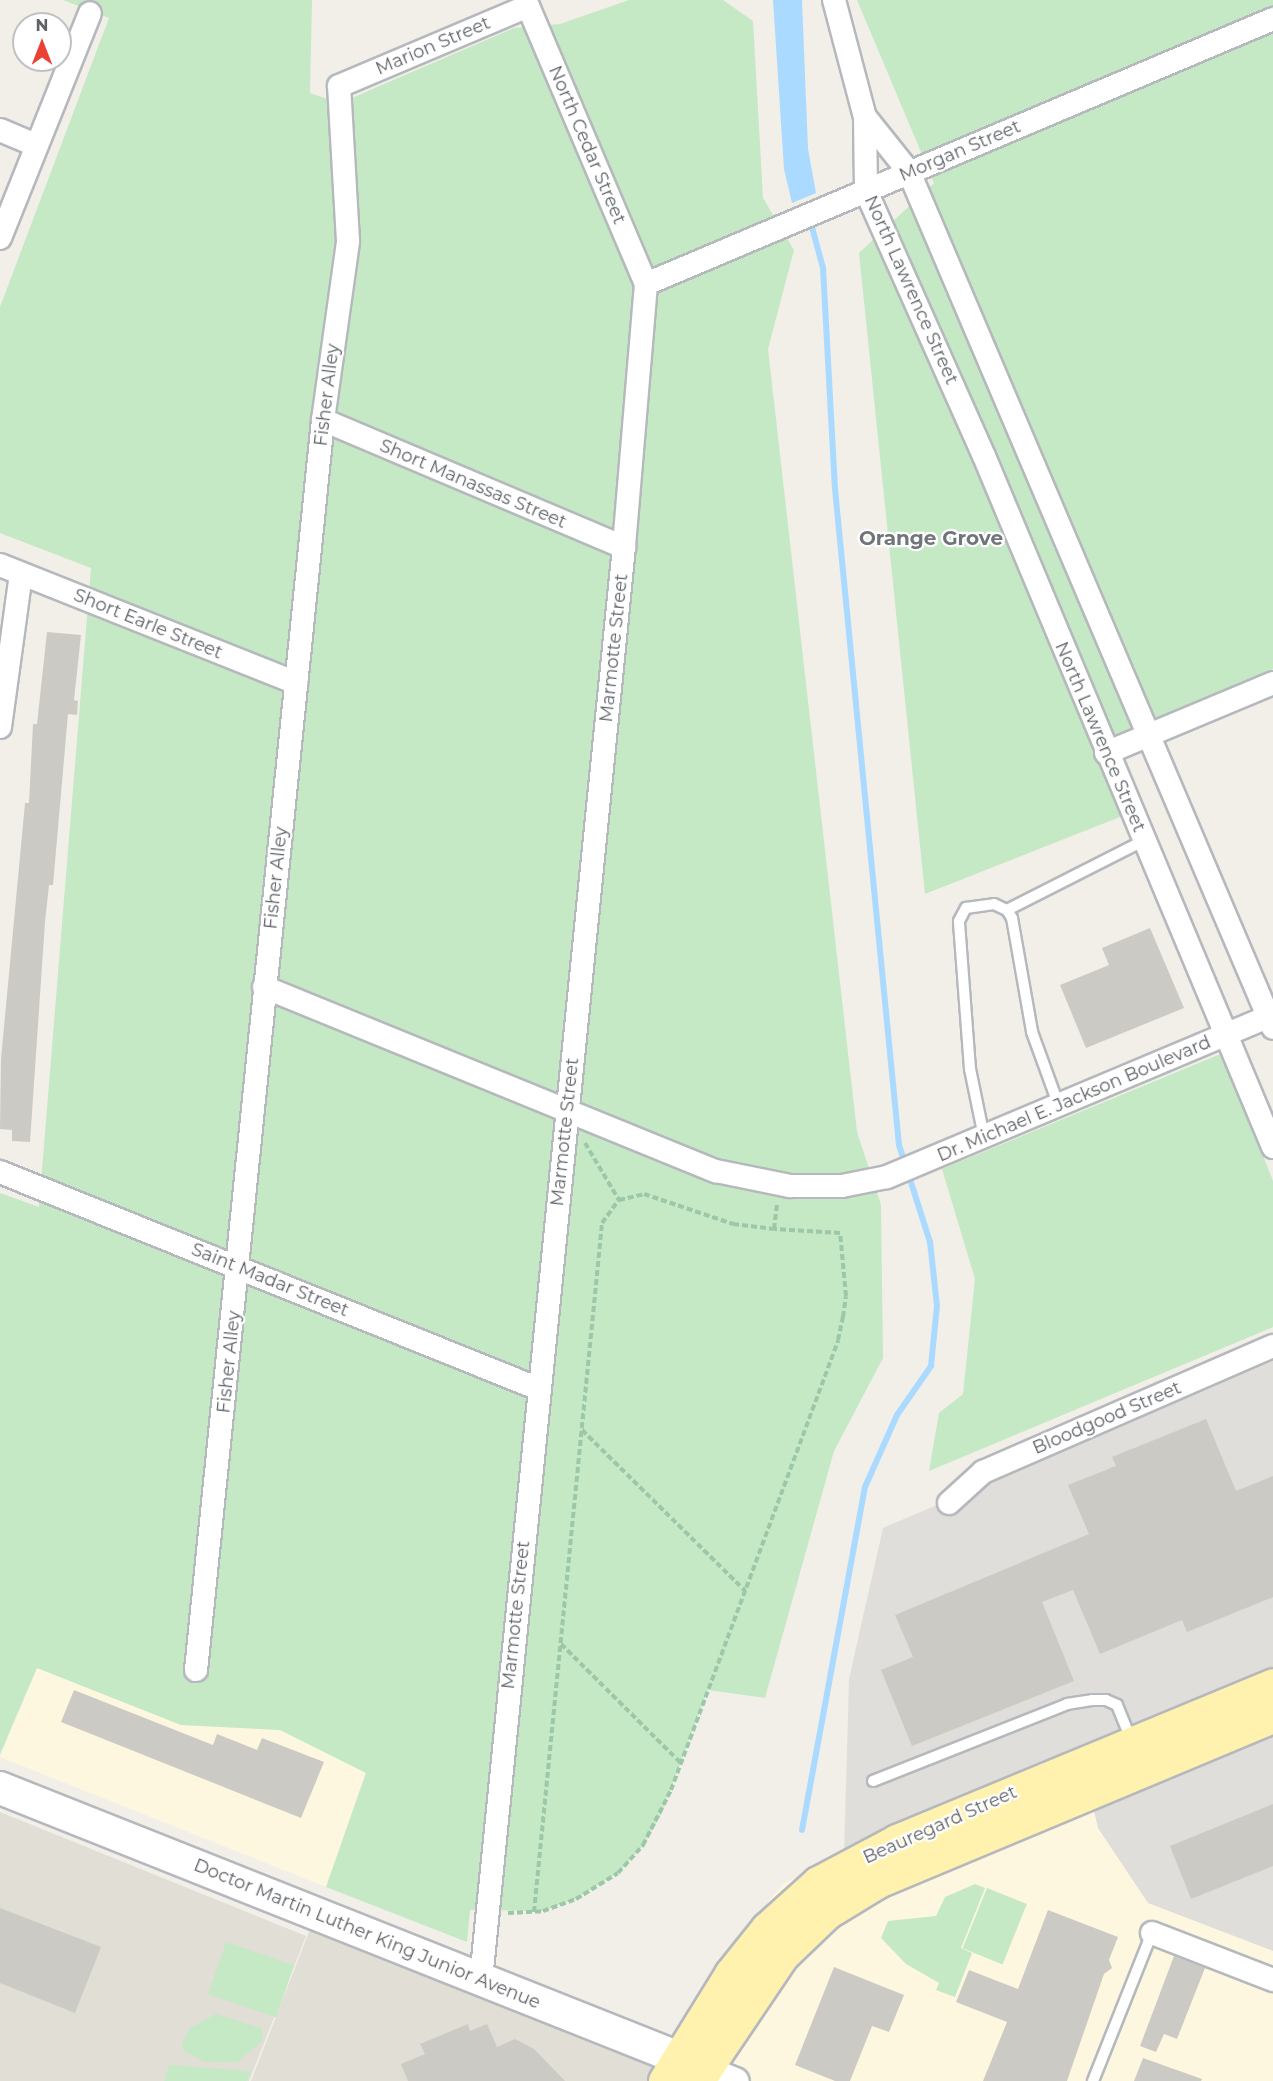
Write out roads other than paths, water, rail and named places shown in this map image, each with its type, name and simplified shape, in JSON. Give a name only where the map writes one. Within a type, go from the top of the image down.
[{"type":"main road","name":"Beauregard Street","points":[[686,2072],[731,1974],[759,1938],[818,1883],[897,1841],[1273,1685]]},
{"type":"main road","name":"Beauregard Street","points":[[686,2072],[782,1955],[827,1912],[878,1881],[1273,1716]]},
{"type":"main road","name":"Doctor Martin Luther King Junior Avenue","points":[[0,1788],[481,1979],[686,2072]]},
{"type":"street","points":[[834,0],[865,117],[909,172],[1147,736],[1271,1020]]},
{"type":"street","name":"Marion Street","points":[[339,86],[528,6]]},
{"type":"street","name":"North Cedar Street","points":[[528,6],[646,284]]},
{"type":"street","points":[[0,238],[90,13]]},
{"type":"street","name":"Morgan Street","points":[[646,284],[1273,19]]},
{"type":"street","name":"Fisher Alley","points":[[196,1670],[239,1268],[264,987],[323,420],[348,241],[339,86]]},
{"type":"street","name":"North Lawrence Street","points":[[865,117],[866,190],[984,456],[1106,753],[1273,1147]]},
{"type":"street","points":[[0,130],[36,145]]},
{"type":"street","name":"Marmotte Street","points":[[481,1979],[624,547],[646,284]]},
{"type":"street","name":"Short Manassas Street","points":[[323,420],[624,547]]},
{"type":"street","name":"Short Earle Street","points":[[0,565],[296,683]]},
{"type":"street","points":[[0,727],[21,574]]},
{"type":"street","points":[[1106,753],[1273,682]]},
{"type":"street","points":[[264,987],[567,1111]]},
{"type":"street","name":"Dr. Michael E. Jackson Boulevard","points":[[567,1111],[716,1171],[754,1181],[842,1186],[887,1177],[922,1164],[1227,1035],[1271,1020]]},
{"type":"street","name":"Saint Madar Street","points":[[0,1172],[539,1389]]},
{"type":"street","name":"Bloodgood Street","points":[[949,1503],[982,1472],[1273,1347]]},
{"type":"street","points":[[1152,1933],[1273,1980]]},
{"type":"street","name":"Doctor Martin Luther King Junior Avenue","points":[[686,2072],[735,2081]]},
{"type":"lane","points":[[1007,910],[1143,841]]},
{"type":"lane","points":[[984,1138],[970,1069],[959,921],[966,908],[976,904],[994,904],[1007,910]]},
{"type":"lane","points":[[1007,910],[1032,1032],[1059,1106]]},
{"type":"lane","points":[[873,1781],[1067,1704],[1092,1700],[1106,1700],[1117,1705],[1133,1743]]},
{"type":"lane","points":[[1093,2081],[1152,1933]]},
{"type":"water","points":[[773,0],[802,0],[808,149],[816,193],[792,203],[784,169]]},
{"type":"waterway","points":[[810,220],[823,268],[835,489],[899,1145],[905,1164]]},
{"type":"waterway","points":[[802,1830],[865,1487],[897,1415],[931,1366],[937,1306],[930,1242],[908,1173]]},
{"type":"district","name":"Orange Grove","points":[[931,538]]}]
